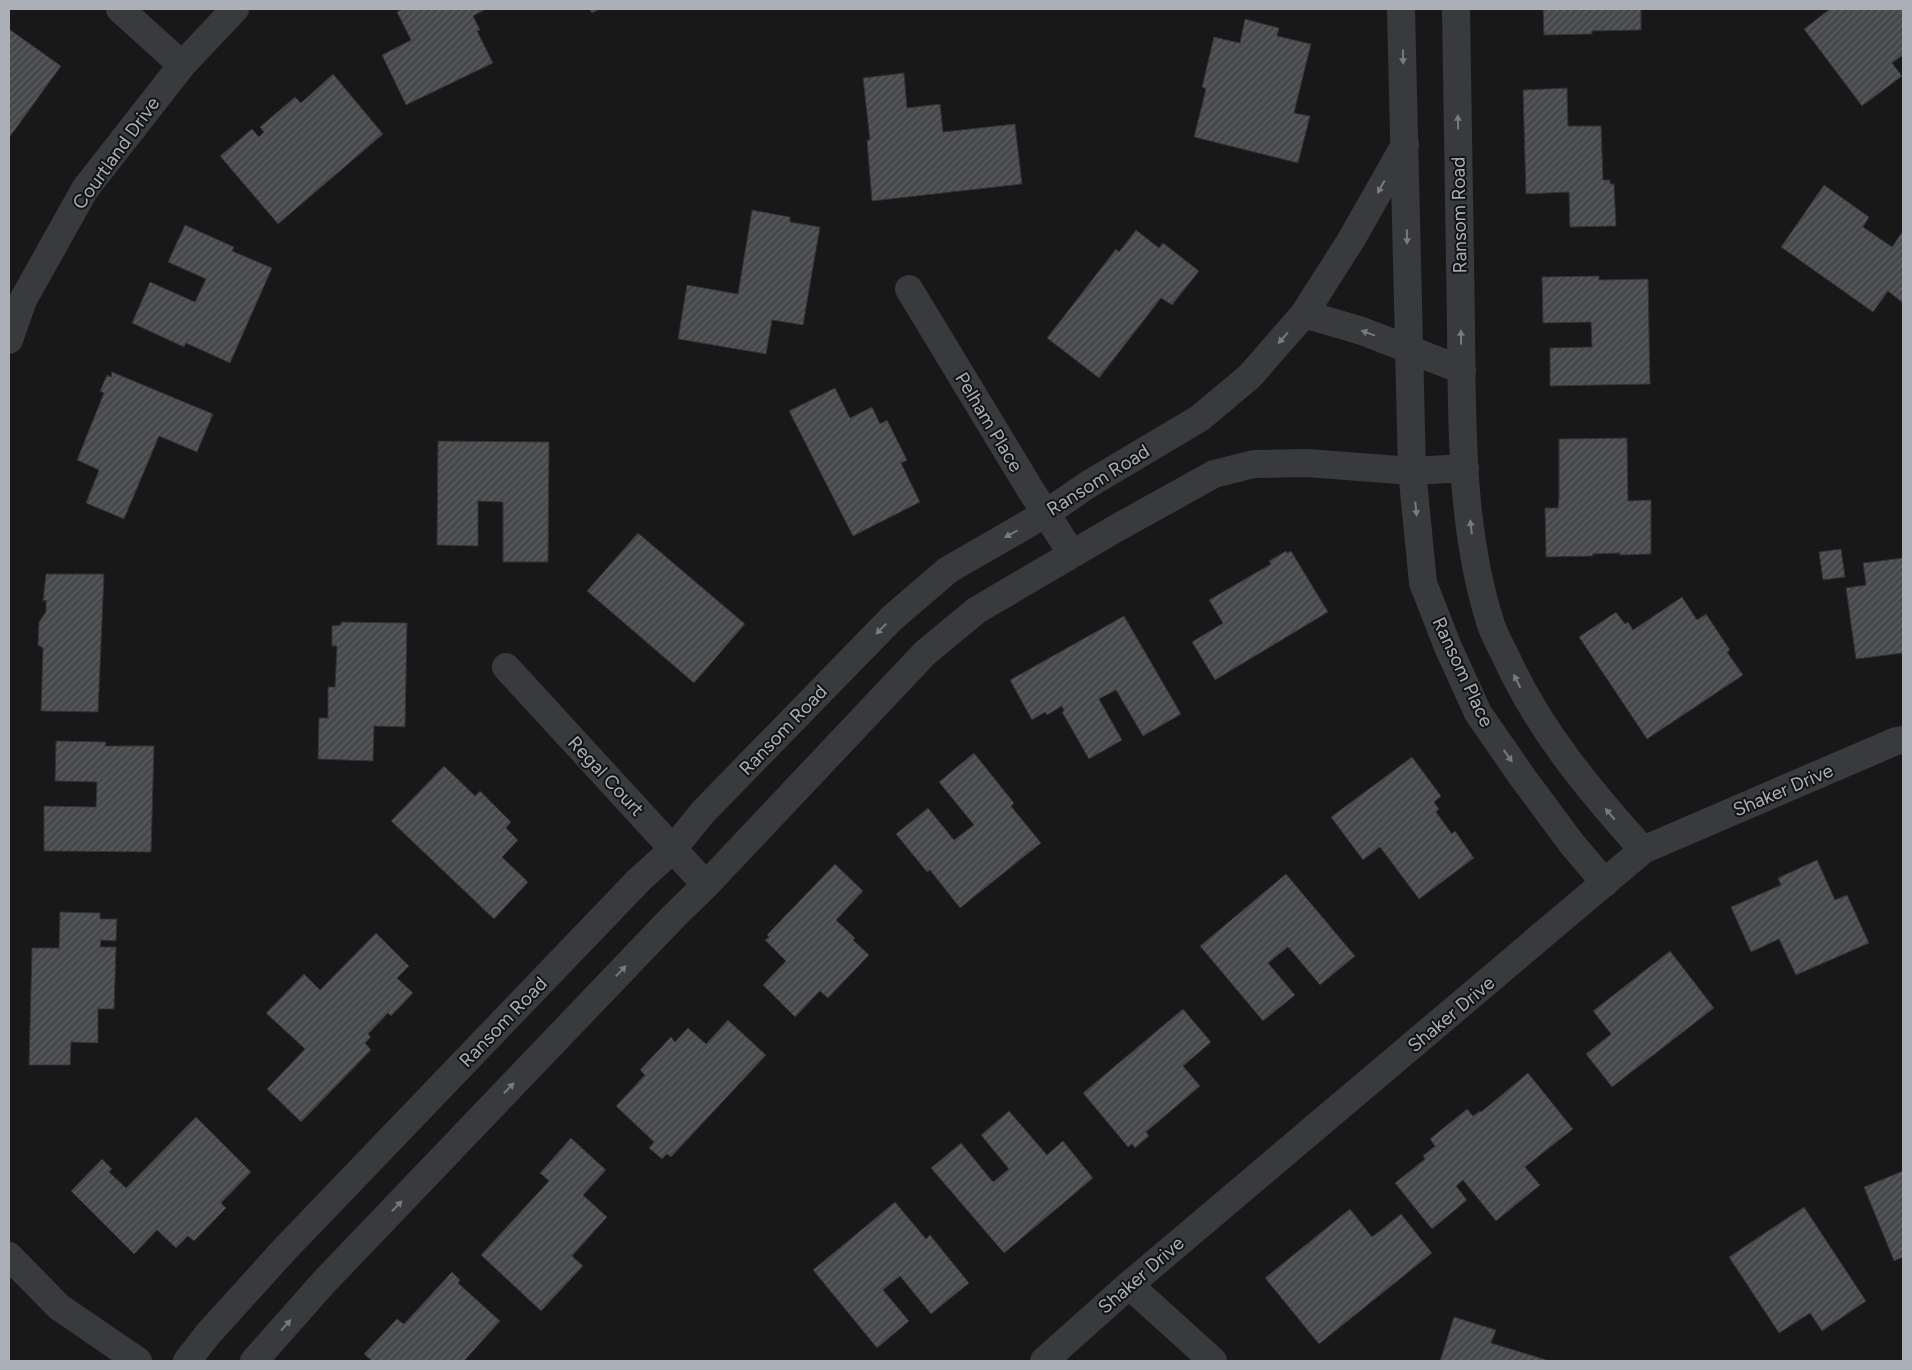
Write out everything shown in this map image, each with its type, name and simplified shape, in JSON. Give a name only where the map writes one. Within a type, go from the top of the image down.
[{"type":"street","points":[[120,9],[182,65]]},
{"type":"street","name":"Courtland Drive","points":[[9,340],[23,300],[85,189],[182,65],[235,9]]},
{"type":"street","points":[[1401,9],[1410,348]]},
{"type":"street","name":"Ransom Road","points":[[1456,9],[1465,468]]},
{"type":"street","name":"Ransom Road","points":[[187,1361],[208,1334],[292,1242],[639,880],[673,849],[703,812],[892,618],[948,570],[1045,514],[1089,484],[1200,418],[1250,376],[1304,314],[1351,240],[1405,145]]},
{"type":"street","name":"Pelham Place","points":[[909,289],[1045,514],[1072,554]]},
{"type":"street","points":[[1304,314],[1362,331],[1410,348],[1462,370]]},
{"type":"street","name":"Ransom Place","points":[[1410,348],[1412,470],[1423,583],[1448,647],[1478,713],[1572,844],[1605,883]]},
{"type":"street","points":[[254,1361],[331,1275],[667,923],[706,885],[925,653],[977,610],[1214,474],[1254,464],[1307,463],[1412,470],[1465,468],[1475,562],[1492,626],[1519,685],[1558,748],[1610,814],[1643,850]]},
{"type":"street","name":"Regal Court","points":[[506,667],[706,885]]},
{"type":"street","name":"Shaker Drive","points":[[1044,1361],[1129,1284],[1643,850],[1896,741],[1903,740]]},
{"type":"street","points":[[9,1256],[59,1307],[138,1361]]},
{"type":"street","points":[[1129,1284],[1213,1361]]},
{"type":"building","points":[[403,9],[486,9],[473,16],[480,30],[477,31],[493,63],[406,105],[382,55],[411,40],[397,12]]},
{"type":"building","points":[[589,9],[600,9],[592,13]]},
{"type":"building","points":[[1543,9],[1641,9],[1641,30],[1592,31],[1592,34],[1544,35]]},
{"type":"building","points":[[1830,9],[1903,9],[1903,55],[1892,63],[1902,76],[1862,106],[1804,29]]},
{"type":"building","points":[[1245,19],[1279,28],[1277,36],[1311,44],[1294,113],[1310,116],[1298,163],[1194,137],[1206,89],[1202,87],[1214,37],[1240,43]]},
{"type":"building","points":[[9,29],[61,66],[9,138]]},
{"type":"building","points":[[904,73],[907,108],[940,104],[943,132],[1015,124],[1022,184],[872,201],[867,140],[870,140],[863,78]]},
{"type":"building","points":[[333,74],[383,134],[278,224],[220,156],[252,129],[259,137],[264,132],[260,127],[295,97],[301,103]]},
{"type":"building","points":[[1567,88],[1568,126],[1601,126],[1603,180],[1610,180],[1610,184],[1614,184],[1616,226],[1570,227],[1569,192],[1526,194],[1523,90]]},
{"type":"building","points":[[1824,185],[1869,217],[1863,227],[1892,247],[1903,231],[1903,303],[1888,291],[1873,312],[1781,247]]},
{"type":"building","points":[[752,210],[790,217],[790,222],[820,227],[803,325],[772,320],[766,354],[678,339],[687,285],[738,294]]},
{"type":"building","points":[[185,225],[234,247],[232,251],[272,268],[230,363],[186,343],[184,347],[132,323],[150,282],[195,302],[206,279],[168,262]]},
{"type":"building","points":[[1136,230],[1159,248],[1163,243],[1199,271],[1172,305],[1161,298],[1099,378],[1047,338],[1116,249],[1119,252]]},
{"type":"building","points":[[1599,276],[1599,280],[1648,279],[1650,384],[1550,386],[1550,348],[1592,347],[1591,322],[1543,323],[1542,277]]},
{"type":"building","points":[[112,372],[213,414],[197,452],[159,436],[124,519],[86,503],[99,470],[77,460],[104,393],[100,391],[107,375],[111,377]]},
{"type":"building","points":[[835,388],[850,418],[872,407],[880,424],[887,420],[907,460],[901,463],[920,502],[853,536],[789,411]]},
{"type":"building","points":[[1627,438],[1628,501],[1651,500],[1651,554],[1620,555],[1620,553],[1592,554],[1593,556],[1546,557],[1545,508],[1558,508],[1559,439]]},
{"type":"building","points":[[438,441],[549,442],[548,562],[503,562],[503,502],[478,501],[478,546],[437,545]]},
{"type":"building","points":[[638,533],[745,624],[694,683],[587,591]]},
{"type":"building","points":[[1841,549],[1845,577],[1823,580],[1819,552]]},
{"type":"building","points":[[1286,551],[1287,553],[1291,551],[1328,612],[1215,680],[1192,642],[1223,623],[1209,600],[1271,564],[1269,561]]},
{"type":"building","points":[[1903,558],[1903,653],[1856,659],[1846,588],[1866,585],[1863,563]]},
{"type":"building","points":[[46,574],[104,574],[98,712],[41,711],[43,648],[38,645],[39,622],[46,612],[46,600],[43,601]]},
{"type":"building","points":[[1682,597],[1697,620],[1706,614],[1730,650],[1727,652],[1743,675],[1647,739],[1579,637],[1616,612],[1625,624],[1628,622],[1633,630]]},
{"type":"building","points":[[1124,616],[1181,714],[1143,736],[1116,690],[1099,699],[1122,740],[1089,759],[1062,712],[1064,711],[1062,706],[1047,715],[1045,712],[1032,720],[1010,680]]},
{"type":"building","points":[[341,622],[407,623],[405,727],[374,726],[373,761],[318,759],[319,718],[328,718],[328,687],[335,687],[337,646],[332,646],[332,626],[341,625]]},
{"type":"building","points":[[56,741],[106,742],[105,746],[154,746],[151,852],[44,851],[44,806],[96,807],[97,782],[55,781]]},
{"type":"building","points":[[974,753],[1014,803],[1011,806],[1041,843],[960,908],[930,870],[927,872],[896,834],[928,808],[954,840],[974,825],[939,782]]},
{"type":"building","points":[[1412,757],[1441,796],[1434,802],[1439,809],[1436,812],[1452,834],[1455,831],[1474,858],[1419,899],[1380,847],[1363,860],[1331,817]]},
{"type":"building","points":[[444,766],[475,796],[480,791],[511,822],[506,828],[518,840],[502,857],[528,882],[494,919],[391,821]]},
{"type":"building","points":[[1817,860],[1835,900],[1847,895],[1869,943],[1796,975],[1779,939],[1751,952],[1731,907],[1781,885],[1778,878]]},
{"type":"building","points":[[835,864],[863,891],[836,920],[869,955],[828,998],[820,991],[795,1017],[763,985],[786,961],[765,940],[769,937],[767,935]]},
{"type":"building","points":[[1286,874],[1355,956],[1320,985],[1288,947],[1268,963],[1295,995],[1263,1021],[1200,946]]},
{"type":"building","points":[[60,912],[100,913],[100,919],[117,919],[116,941],[101,940],[100,947],[116,947],[114,1009],[98,1009],[98,1043],[71,1042],[70,1065],[29,1065],[32,948],[59,948]]},
{"type":"building","points":[[376,933],[409,966],[397,978],[413,993],[391,1016],[388,1013],[368,1034],[371,1037],[365,1043],[371,1050],[301,1122],[267,1089],[305,1049],[266,1013],[304,974],[320,990]]},
{"type":"building","points":[[1670,951],[1714,1008],[1612,1087],[1586,1054],[1611,1034],[1593,1011]]},
{"type":"building","points":[[1183,1009],[1211,1042],[1183,1066],[1200,1086],[1146,1132],[1149,1136],[1135,1148],[1132,1144],[1128,1147],[1083,1093]]},
{"type":"building","points":[[728,1020],[766,1055],[671,1157],[667,1154],[662,1159],[649,1148],[654,1142],[616,1106],[645,1075],[640,1070],[671,1037],[675,1042],[688,1028],[706,1044]]},
{"type":"building","points":[[1528,1073],[1573,1129],[1525,1167],[1540,1185],[1496,1221],[1463,1180],[1456,1186],[1467,1200],[1432,1229],[1395,1183],[1425,1159],[1423,1156],[1435,1146],[1430,1139],[1467,1109],[1473,1116],[1481,1112]]},
{"type":"building","points":[[1009,1111],[1047,1155],[1063,1141],[1093,1178],[1004,1253],[931,1168],[961,1143],[993,1182],[1009,1169],[981,1135]]},
{"type":"building","points":[[196,1117],[251,1172],[221,1203],[226,1208],[194,1241],[188,1236],[176,1248],[157,1230],[134,1254],[71,1191],[102,1159],[112,1169],[109,1172],[126,1188]]},
{"type":"building","points":[[571,1138],[606,1170],[583,1195],[607,1217],[572,1256],[583,1266],[541,1311],[481,1255],[549,1181],[540,1173]]},
{"type":"building","points":[[1903,1171],[1903,1257],[1894,1261],[1864,1187]]},
{"type":"building","points":[[895,1202],[926,1239],[930,1235],[969,1283],[931,1314],[900,1276],[883,1290],[909,1321],[877,1348],[813,1270]]},
{"type":"building","points":[[1804,1207],[1866,1301],[1822,1331],[1810,1313],[1779,1333],[1729,1257]]},
{"type":"building","points":[[1350,1209],[1372,1237],[1401,1214],[1432,1253],[1319,1344],[1265,1278]]},
{"type":"building","points":[[452,1272],[460,1280],[458,1283],[500,1321],[464,1361],[372,1361],[364,1354],[397,1319],[404,1324]]},
{"type":"building","points":[[1454,1317],[1496,1330],[1491,1343],[1550,1361],[1440,1361]]}]
